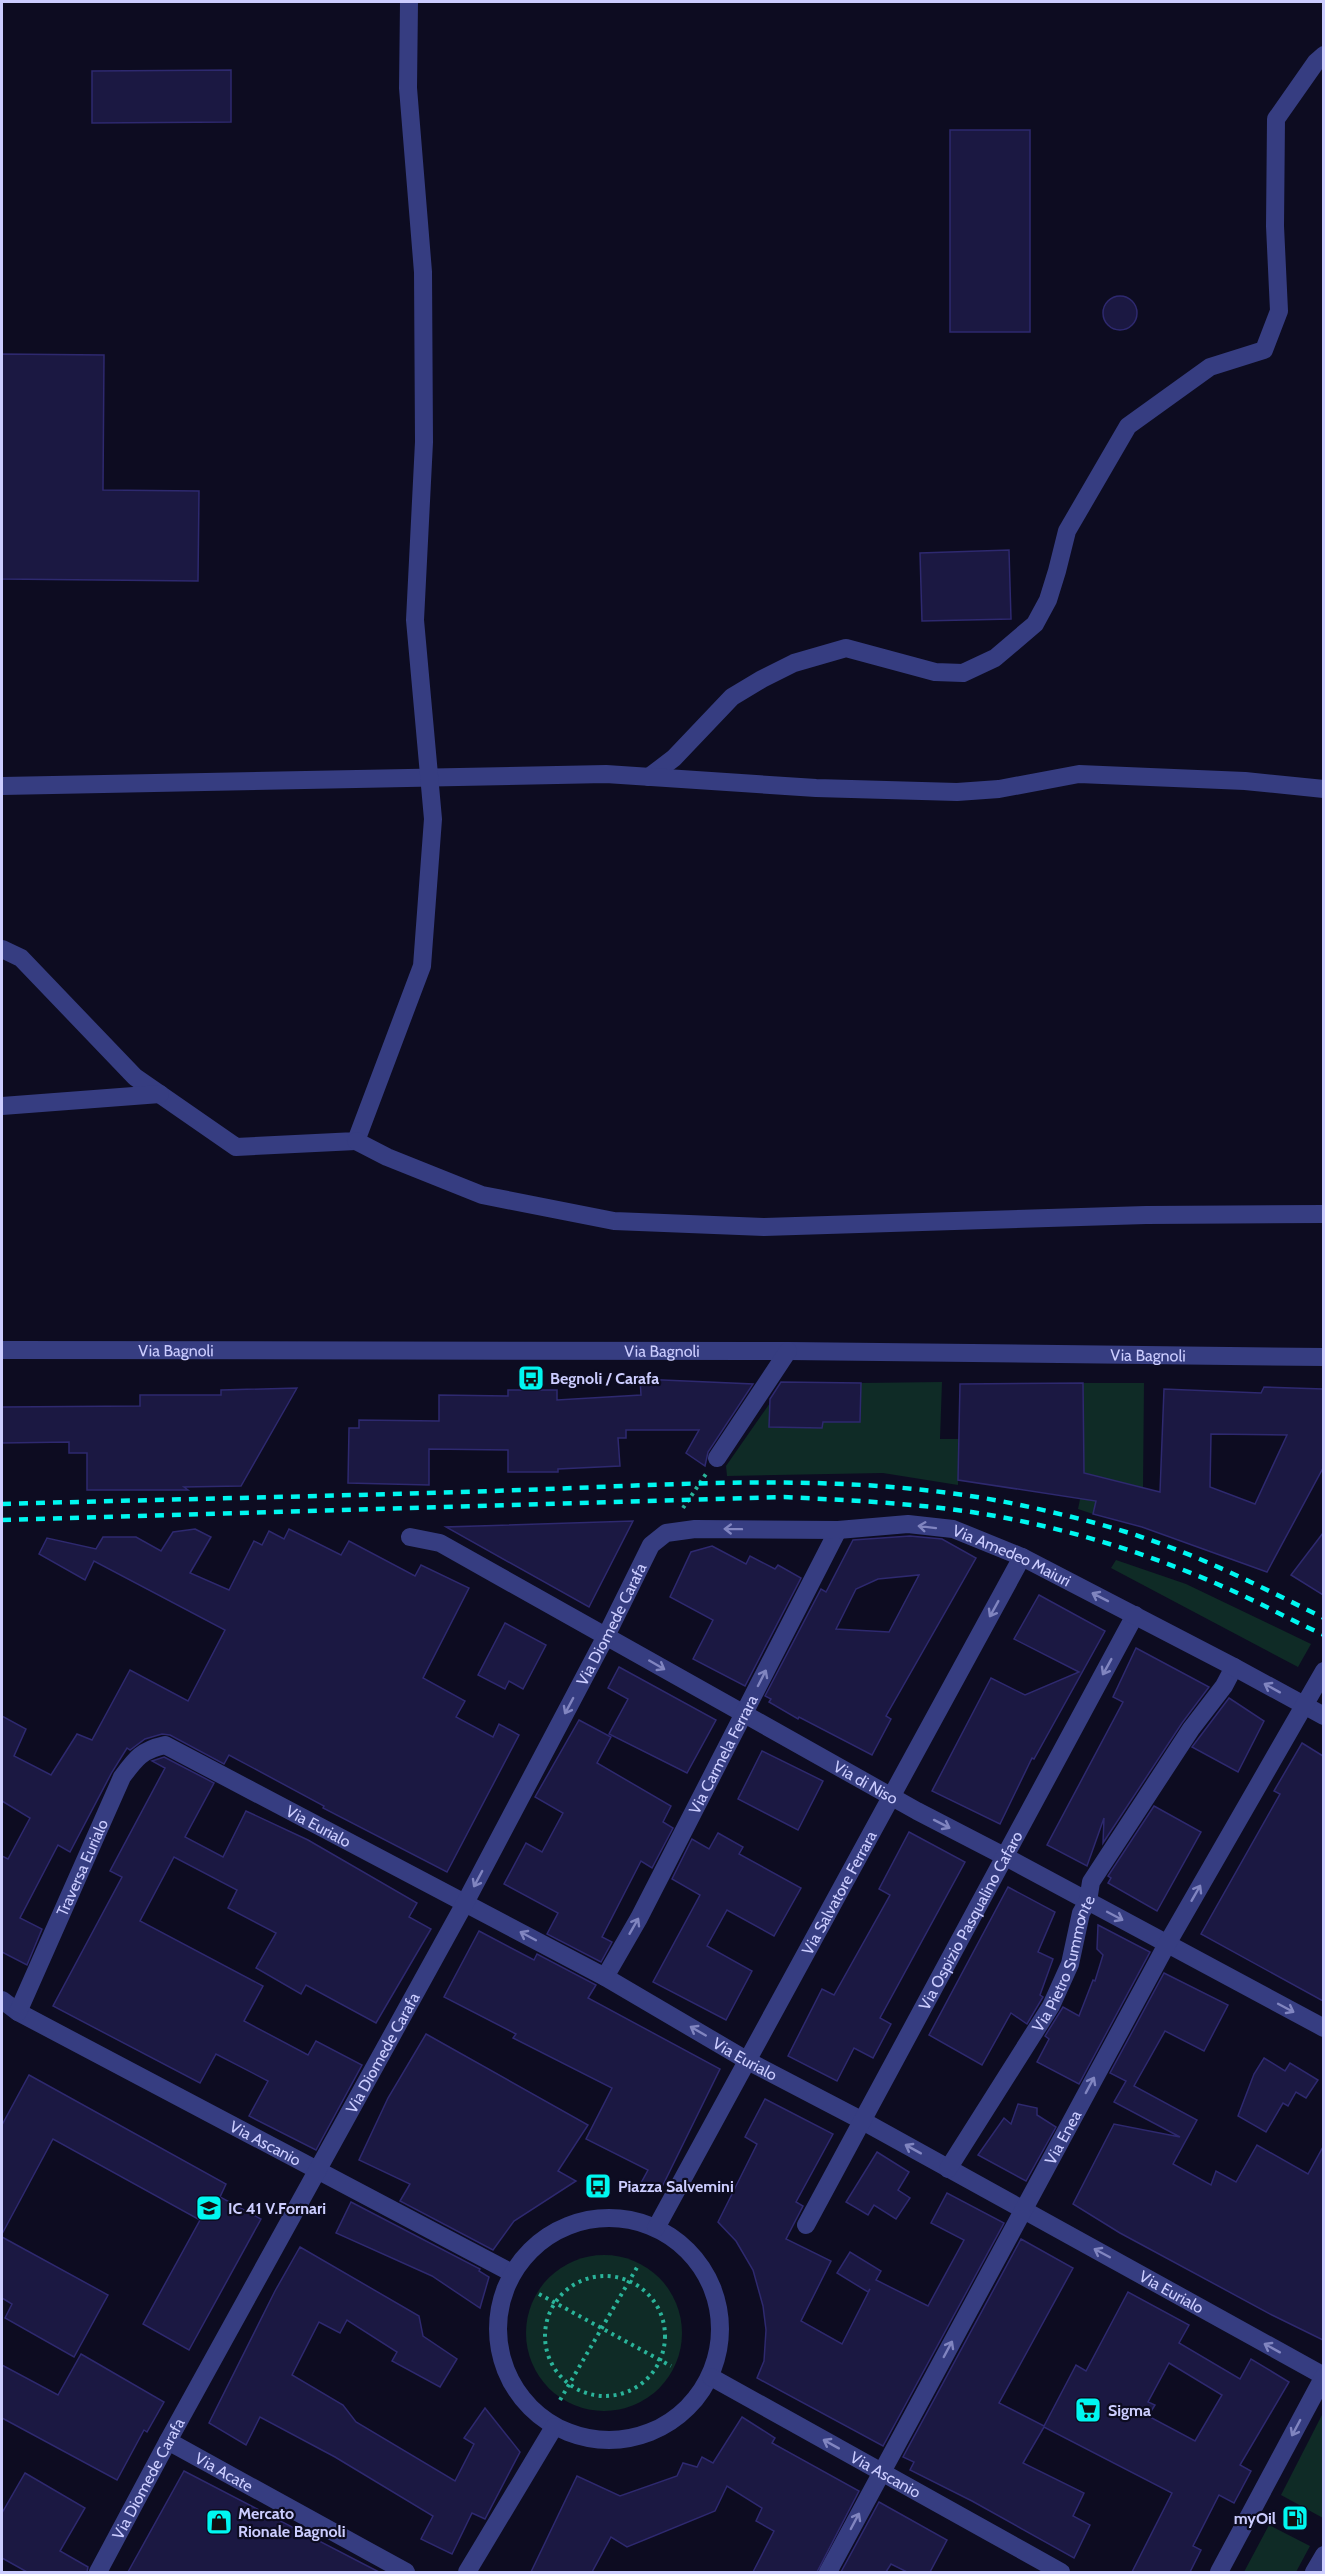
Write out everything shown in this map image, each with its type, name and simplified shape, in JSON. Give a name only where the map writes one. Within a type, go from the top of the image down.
[{"type":"street","points":[[356,1141],[422,966],[433,819],[415,620],[424,442],[423,272],[408,88],[409,2]]},
{"type":"street","points":[[649,777],[674,758],[732,697],[794,663],[846,648],[935,672],[963,673],[995,658],[1035,624],[1048,600],[1066,531],[1128,426],[1210,367],[1264,350],[1279,311],[1275,226],[1276,119],[1323,55]]},
{"type":"street","points":[[2,786],[606,774],[816,788],[957,792],[999,789],[1078,774],[1245,781],[1323,789]]},
{"type":"street","points":[[2,949],[21,958],[135,1077],[236,1147],[356,1141],[387,1157],[482,1195],[614,1221],[764,1227],[1157,1215],[1323,1214]]},
{"type":"street","points":[[2,1106],[160,1094]]},
{"type":"street","name":"Via Bagnoli","points":[[2,1350],[788,1351],[1323,1357]]},
{"type":"street","points":[[717,1458],[788,1351]]},
{"type":"street","name":"Via Amedeo Maiuri","points":[[666,1533],[695,1529],[838,1530],[908,1524],[953,1529],[1022,1557],[1323,1716]]},
{"type":"street","name":"Via Carmela Ferrara","points":[[605,1977],[639,1918],[838,1530]]},
{"type":"street","name":"Via Diomede Carafa","points":[[98,2572],[465,1903],[606,1636],[651,1545],[666,1533]]},
{"type":"street","name":"Via di Niso","points":[[410,1537],[440,1542],[891,1796],[1323,2028]]},
{"type":"street","name":"Via Salvatore Ferrara","points":[[656,2228],[1022,1557]]},
{"type":"street","name":"Via Ospizio Pasqualino Cafaro","points":[[806,2225],[1135,1615]]},
{"type":"street","name":"Via Pietro Summonte","points":[[948,2169],[1051,2006],[1070,1964],[1081,1912],[1088,1901],[1091,1882],[1191,1729],[1224,1686],[1234,1667]]},
{"type":"street","name":"Via Enea","points":[[828,2572],[1167,1944],[1323,1671]]},
{"type":"street","name":"Via Eurialo","points":[[165,1745],[605,1977],[748,2061],[861,2120],[1323,2376]]},
{"type":"street","name":"Traversa Eurialo","points":[[18,2012],[122,1777],[147,1749],[165,1745]]},
{"type":"street","name":"Via Ascanio","points":[[2,2000],[18,2012],[512,2273]]},
{"type":"street","points":[[607,2218],[636,2221],[656,2228],[689,2251],[709,2279],[720,2311],[720,2344],[711,2377],[694,2403],[671,2422],[644,2436],[614,2441],[583,2438],[554,2427],[531,2409],[512,2386],[501,2359],[497,2329],[501,2300],[512,2273],[537,2244],[552,2233],[579,2222],[607,2218]]},
{"type":"street","points":[[1219,2572],[1323,2376]]},
{"type":"street","name":"Via Ascanio","points":[[711,2377],[1061,2572]]},
{"type":"street","points":[[467,2572],[554,2427]]},
{"type":"street","name":"Via Acate","points":[[168,2441],[406,2572]]},
{"type":"street","points":[[1314,2572],[1323,2555]]},
{"type":"path","points":[[666,1533],[717,1458]]},
{"type":"path","points":[[560,2400],[639,2264]]},
{"type":"path","points":[[608,2276],[628,2281],[645,2291],[657,2305],[664,2323],[665,2342],[660,2360],[651,2376],[637,2387],[621,2394],[594,2394],[569,2384],[556,2371],[548,2355],[545,2337],[548,2319],[555,2303],[569,2288],[588,2278],[608,2276]]},
{"type":"path","points":[[539,2294],[671,2366]]},
{"type":"green space","points":[[942,1382],[940,1439],[959,1439],[958,1485],[883,1473],[727,1476],[726,1466],[770,1403],[770,1427],[822,1428],[823,1422],[860,1422],[861,1383]]},
{"type":"green space","points":[[1083,1383],[1144,1383],[1143,1488],[1102,1478],[1093,1514],[1078,1509],[1084,1480]]},
{"type":"green space","points":[[1116,1560],[1186,1584],[1311,1644],[1298,1667],[1111,1568]]},
{"type":"green space","points":[[604,2255],[634,2261],[659,2278],[676,2303],[682,2333],[676,2363],[659,2388],[634,2405],[604,2411],[574,2405],[549,2388],[532,2363],[526,2333],[532,2303],[549,2278],[574,2261]]},
{"type":"green space","points":[[1323,2413],[1324,2518],[1281,2495]]},
{"type":"green space","points":[[1269,2525],[1310,2546],[1296,2572],[1244,2572]]},
{"type":"building","points":[[231,70],[231,122],[92,123],[92,71]]},
{"type":"building","points":[[950,130],[1030,130],[1030,332],[950,332]]},
{"type":"building","points":[[1120,296],[1132,301],[1137,313],[1132,325],[1120,330],[1108,325],[1103,313],[1108,301]]},
{"type":"building","points":[[2,354],[104,355],[103,490],[199,491],[198,581],[2,579]]},
{"type":"building","points":[[1009,550],[1011,619],[922,621],[920,553]]},
{"type":"building","points":[[640,1379],[753,1384],[708,1452],[705,1466],[686,1453],[699,1430],[626,1430],[626,1438],[618,1438],[620,1466],[558,1469],[558,1472],[508,1472],[508,1450],[429,1449],[429,1485],[348,1483],[349,1428],[359,1428],[359,1420],[439,1421],[439,1395],[508,1396],[508,1390],[557,1390],[557,1400],[641,1395]]},
{"type":"building","points":[[781,1382],[861,1383],[860,1422],[823,1422],[822,1428],[769,1427],[770,1399]]},
{"type":"building","points":[[1083,1383],[1084,1473],[1160,1492],[1164,1389],[1261,1393],[1264,1387],[1323,1389],[1323,1468],[1267,1572],[1142,1527],[1093,1514],[1096,1501],[958,1480],[960,1384]],"holes":[[[1211,1434],[1287,1435],[1255,1504],[1210,1487]]]},
{"type":"building","points":[[297,1388],[241,1486],[184,1487],[188,1490],[87,1490],[87,1453],[69,1453],[69,1442],[2,1443],[2,1407],[140,1406],[140,1395],[221,1395],[221,1390]]},
{"type":"building","points":[[633,1521],[589,1607],[446,1527]]},
{"type":"building","points":[[195,1529],[211,1537],[190,1573],[229,1590],[254,1541],[262,1545],[269,1531],[284,1539],[289,1529],[341,1555],[349,1541],[415,1576],[421,1565],[469,1588],[423,1678],[465,1701],[456,1717],[493,1737],[499,1724],[519,1735],[447,1872],[323,1808],[324,1806],[229,1755],[224,1764],[170,1735],[162,1734],[145,1739],[130,1750],[127,1748],[70,1852],[58,1845],[20,1918],[42,1929],[27,1965],[2,1952],[2,1856],[8,1859],[30,1818],[2,1801],[2,1716],[26,1729],[14,1756],[51,1775],[77,1734],[92,1740],[130,1670],[188,1701],[225,1630],[94,1561],[85,1580],[39,1554],[47,1538],[96,1549],[103,1537],[136,1537],[161,1551],[173,1532]]},
{"type":"building","points":[[1323,1533],[1323,1595],[1291,1575]]},
{"type":"building","points":[[910,1536],[942,1539],[976,1558],[886,1716],[891,1719],[872,1755],[799,1717],[798,1719],[769,1702],[771,1699],[765,1696],[821,1589],[826,1592],[853,1540]],"holes":[[[919,1575],[889,1632],[836,1629],[856,1589],[878,1579]]]},
{"type":"building","points":[[712,1546],[746,1564],[750,1556],[775,1569],[778,1565],[801,1578],[745,1686],[693,1659],[713,1620],[670,1597],[691,1552]]},
{"type":"building","points":[[1039,1595],[1105,1631],[1034,1759],[1032,1758],[1000,1824],[932,1791],[991,1678],[1025,1695],[1079,1672],[1014,1639]]},
{"type":"building","points":[[505,1623],[546,1645],[523,1689],[509,1681],[505,1689],[478,1675]]},
{"type":"building","points":[[1136,1648],[1209,1687],[1182,1723],[1103,1843],[1104,1818],[1087,1866],[1047,1845],[1123,1702],[1113,1697]]},
{"type":"building","points":[[619,1667],[716,1720],[687,1773],[609,1734],[628,1699],[608,1688]]},
{"type":"building","points":[[1229,1698],[1264,1721],[1238,1772],[1192,1747]]},
{"type":"building","points":[[579,1720],[611,1737],[597,1763],[671,1806],[663,1822],[673,1828],[652,1868],[641,1861],[602,1937],[612,1942],[601,1962],[547,1934],[558,1913],[504,1884],[526,1843],[542,1852],[563,1813],[535,1797]]},
{"type":"building","points":[[1302,1743],[1323,1756],[1323,2001],[1201,1934],[1280,1794],[1274,1791]]},
{"type":"building","points":[[762,1751],[823,1781],[798,1830],[738,1799]]},
{"type":"building","points":[[164,1757],[214,1783],[185,1837],[223,1857],[246,1811],[308,1840],[417,1903],[409,1917],[431,1929],[376,2023],[306,1985],[301,1994],[256,1968],[276,1933],[228,1908],[237,1890],[174,1857],[140,1921],[263,1986],[244,2021],[308,2055],[316,2041],[362,2065],[316,2150],[249,2116],[268,2081],[216,2054],[200,2083],[53,2006],[122,1877],[110,1871],[165,1768],[152,1761]]},
{"type":"building","points":[[1154,1806],[1201,1832],[1157,1911],[1108,1883],[1111,1878],[1108,1876]]},
{"type":"building","points":[[909,1832],[965,1862],[880,2018],[891,2024],[873,2058],[854,2048],[837,2081],[788,2056],[822,1989],[834,1995],[890,1895],[879,1889]]},
{"type":"building","points":[[718,1833],[743,1847],[739,1854],[801,1888],[774,1936],[727,1910],[707,1946],[752,1971],[726,2020],[653,1982],[700,1895],[672,1879],[692,1839],[709,1849]]},
{"type":"building","points":[[1008,1887],[1055,1912],[1038,1952],[1053,1959],[1040,1995],[1043,1997],[1027,2024],[1011,2013],[982,2065],[929,2035]]},
{"type":"building","points":[[1098,1925],[1150,1952],[1079,2084],[1037,2062],[1049,2039],[1045,2036],[1063,2007],[1079,2016],[1093,1980],[1095,1981],[1103,1955],[1097,1949]]},
{"type":"building","points":[[479,1931],[534,1960],[537,1954],[596,1985],[588,1998],[720,2069],[659,2193],[641,2183],[648,2170],[586,2139],[612,2088],[513,2038],[516,2034],[444,1997]]},
{"type":"building","points":[[1164,1973],[1228,2005],[1204,2051],[1165,2031],[1134,2086],[1197,2120],[1173,2164],[1211,2185],[1216,2171],[1236,2182],[1257,2145],[1308,2174],[1323,2147],[1323,2340],[1120,2233],[1073,2204],[1114,2124],[1180,2137],[1114,2102],[1126,2081],[1110,2073]]},
{"type":"building","points":[[426,2034],[588,2125],[558,2171],[576,2181],[514,2221],[493,2250],[400,2201],[410,2184],[359,2160],[388,2098]]},
{"type":"building","points":[[1264,2058],[1285,2071],[1290,2063],[1318,2080],[1306,2098],[1296,2092],[1288,2106],[1283,2103],[1266,2132],[1238,2116],[1254,2074]]},
{"type":"building","name":"IC 41 V.Fornari","points":[[29,2075],[226,2184],[220,2197],[261,2219],[189,2350],[143,2324],[200,2220],[53,2139],[2,2234],[2,2125]]},
{"type":"building","points":[[765,2099],[833,2134],[796,2202],[803,2206],[786,2239],[831,2261],[801,2321],[842,2344],[870,2289],[868,2292],[837,2273],[850,2252],[881,2271],[876,2280],[928,2306],[964,2240],[931,2223],[947,2193],[1004,2223],[883,2446],[757,2378],[764,2361],[766,2330],[763,2306],[753,2270],[736,2241],[718,2222],[757,2144],[745,2137]]},
{"type":"building","points":[[1018,2104],[1037,2108],[1037,2115],[1056,2127],[1026,2181],[978,2155],[1004,2118],[1011,2124]]},
{"type":"building","points":[[877,2152],[909,2172],[898,2190],[910,2198],[896,2219],[874,2205],[868,2215],[846,2202]]},
{"type":"building","points":[[351,2202],[480,2269],[479,2271],[489,2277],[480,2308],[432,2276],[336,2233]]},
{"type":"building","points":[[2,2237],[108,2295],[74,2357],[5,2318],[12,2304],[2,2298]]},
{"type":"building","points":[[1021,2239],[1073,2268],[999,2403],[1044,2426],[1076,2365],[1086,2371],[1128,2292],[1189,2325],[1179,2343],[1240,2379],[1251,2359],[1289,2382],[1240,2465],[1251,2471],[1234,2503],[1219,2495],[1193,2546],[1201,2550],[1190,2572],[1132,2572],[1172,2493],[1044,2427],[1023,2463],[1084,2493],[1073,2516],[1090,2525],[1074,2558],[972,2501],[910,2470],[914,2462],[903,2457]],"holes":[[[1169,2363],[1222,2395],[1195,2441],[1148,2416],[1155,2405],[1148,2402]]]},
{"type":"building","points":[[300,2247],[419,2316],[423,2336],[457,2359],[440,2387],[392,2361],[397,2352],[347,2320],[340,2333],[319,2322],[292,2375],[343,2405],[356,2422],[455,2481],[474,2444],[464,2438],[485,2408],[520,2452],[485,2519],[472,2513],[452,2554],[421,2539],[433,2516],[335,2457],[260,2417],[246,2445],[209,2423],[275,2291]]},
{"type":"building","points":[[81,2354],[164,2402],[147,2432],[144,2430],[117,2480],[2,2418],[2,2365],[58,2395]]},
{"type":"building","points":[[742,2417],[775,2438],[772,2443],[859,2491],[817,2572],[753,2572],[774,2531],[756,2521],[762,2508],[727,2486],[715,2511],[627,2547],[611,2537],[592,2572],[531,2572],[577,2476],[620,2496],[677,2476],[683,2463],[697,2467],[702,2457],[713,2463]]},
{"type":"building","name":"Mercato Rionale Bagnoli","points":[[184,2471],[379,2572],[128,2572]]},
{"type":"building","points":[[25,2473],[85,2508],[60,2551],[88,2567],[87,2572],[27,2572],[2,2558],[2,2513]]},
{"type":"building","points":[[879,2502],[947,2540],[930,2572],[907,2572],[891,2564],[886,2572],[841,2572]]},
{"type":"railway","points":[[2,1504],[715,1483],[779,1482],[907,1488],[971,1496],[1034,1508],[1132,1534],[1205,1561],[1324,1618]]},
{"type":"railway","points":[[2,1520],[784,1497],[901,1504],[987,1515],[1044,1526],[1099,1541],[1207,1580],[1324,1635]]},
{"type":"place","name":"Begnoli / Carafa","points":[[531,1378]]},
{"type":"place","name":"Piazza Salvemini","points":[[598,2186]]},
{"type":"place","name":"IC 41 V.Fornari","points":[[209,2208]]},
{"type":"place","name":"Sigma","points":[[1088,2410]]},
{"type":"place","name":"myOil","points":[[1295,2518]]},
{"type":"place","name":"Mercato Rionale Bagnoli","points":[[219,2522]]}]
